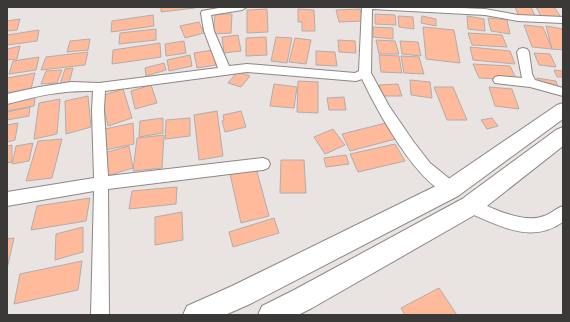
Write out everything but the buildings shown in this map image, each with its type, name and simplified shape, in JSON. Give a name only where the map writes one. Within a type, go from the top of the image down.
[{"type":"main road","points":[[196,315],[241,295],[451,189],[563,110]]},
{"type":"main road","points":[[271,315],[303,299],[470,206],[563,135]]},
{"type":"street","points":[[224,70],[209,31],[206,13],[242,7]]},
{"type":"street","points":[[368,7],[365,73],[376,96],[425,167],[451,189]]},
{"type":"street","points":[[374,7],[485,12],[518,18],[563,20]]},
{"type":"street","points":[[524,52],[526,74],[530,83]]},
{"type":"street","points":[[7,99],[39,91],[71,86],[99,87],[247,68],[314,75],[356,77],[365,73]]},
{"type":"street","points":[[499,80],[530,83],[563,92]]},
{"type":"street","points":[[99,87],[98,110],[101,183],[100,315]]},
{"type":"street","points":[[7,199],[101,183],[263,164]]},
{"type":"street","points":[[470,206],[521,225],[535,226],[546,224],[563,213]]}]
